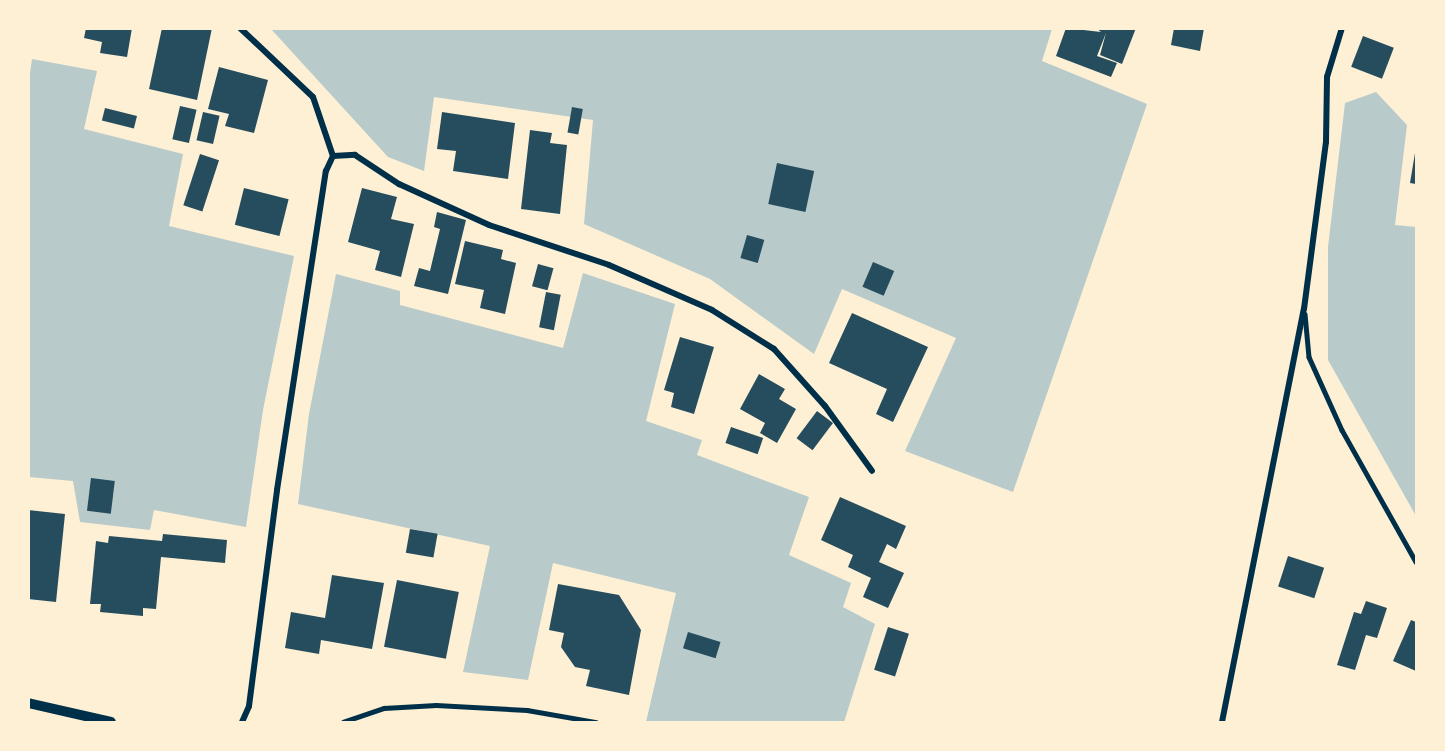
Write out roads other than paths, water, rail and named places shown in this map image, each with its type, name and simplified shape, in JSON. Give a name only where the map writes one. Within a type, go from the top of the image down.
[{"type":"street","points":[[240,28],[313,97],[333,156],[326,171],[277,490],[249,706],[242,723]]},
{"type":"street","points":[[1222,723],[1304,309],[1326,142],[1328,76],[1342,28]]},
{"type":"street","points":[[333,156],[355,155],[399,184],[489,225],[609,265],[712,310],[774,350],[825,406],[872,471]]},
{"type":"street","points":[[28,703],[111,723]]},
{"type":"lane","points":[[1304,309],[1310,357],[1342,430],[1416,562]]},
{"type":"lane","points":[[343,723],[384,708],[436,705],[527,710],[596,723]]}]
